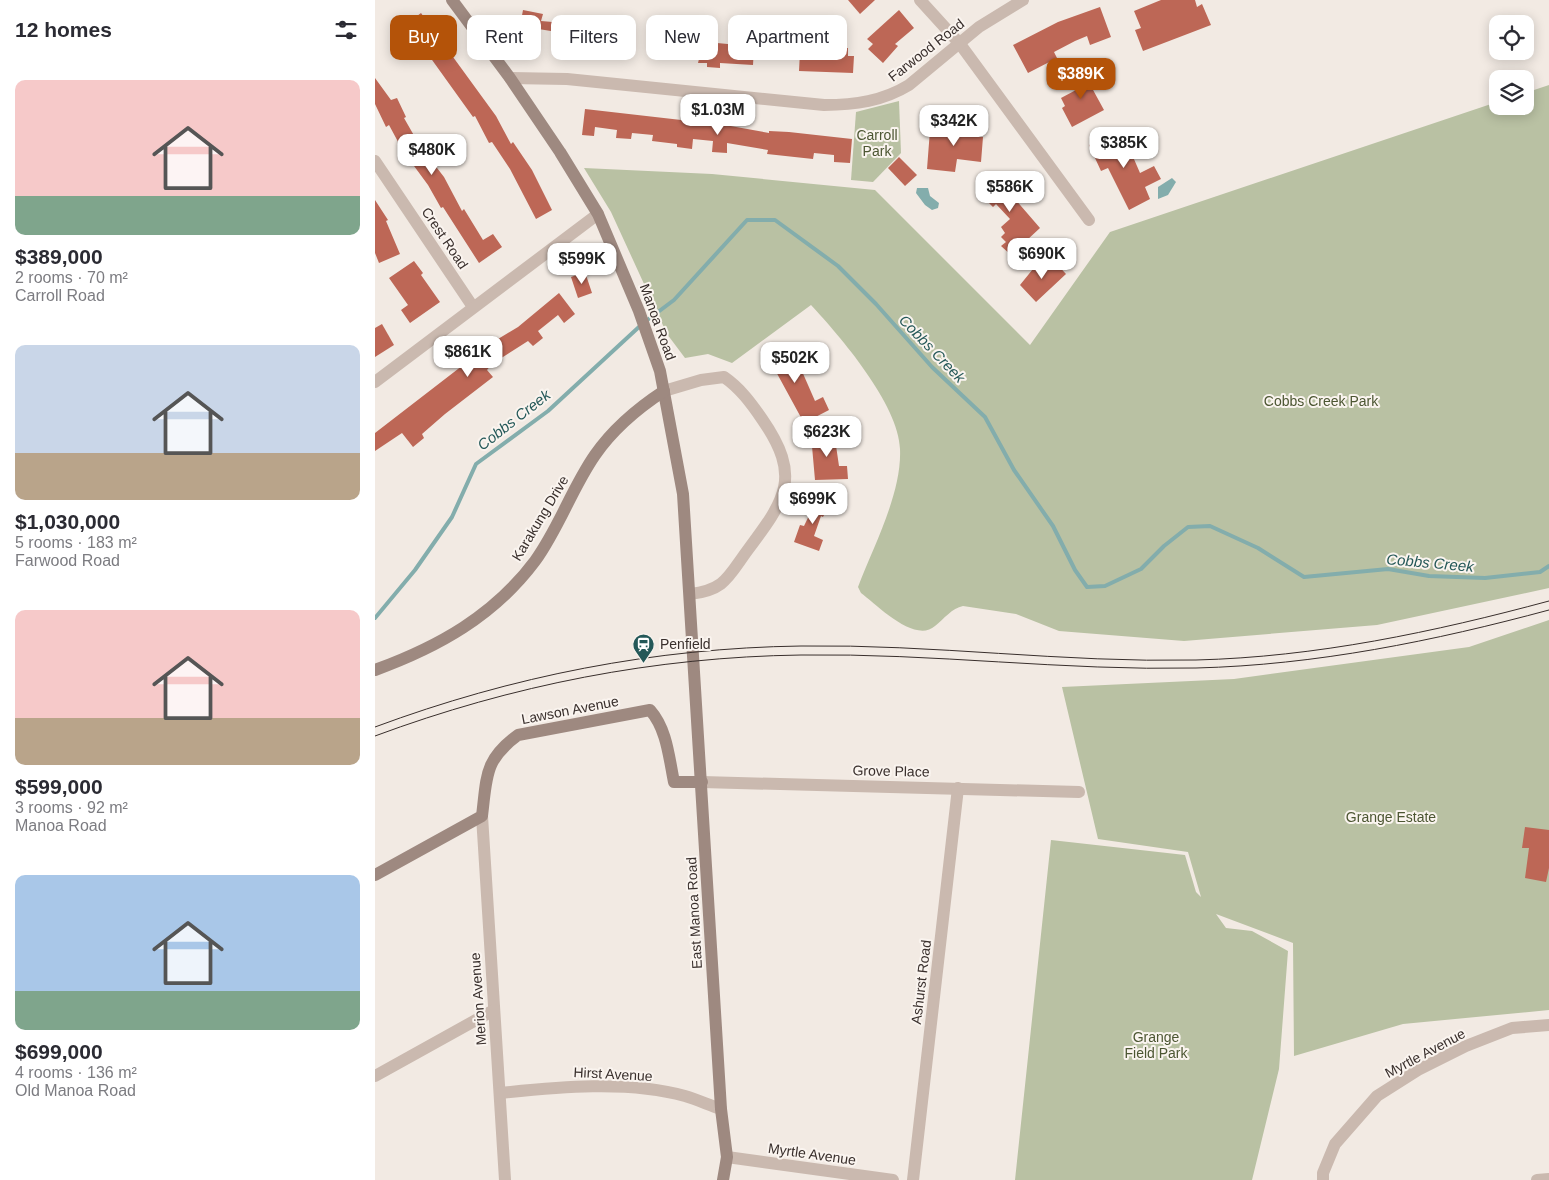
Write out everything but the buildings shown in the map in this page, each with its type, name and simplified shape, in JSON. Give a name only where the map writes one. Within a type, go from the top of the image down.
[{"type":"main road","name":"Manoa Road","points":[[452,0],[511,78],[598,214],[648,335],[660,371],[683,494],[690,594],[691,644]]},
{"type":"main road","name":"Karakung Drive","points":[[375,670],[453,636],[495,604],[536,560],[594,456],[610,436],[642,405],[664,391]]},
{"type":"main road","name":"East Manoa Road","points":[[691,644],[721,1110],[727,1157],[723,1180]]},
{"type":"main road","name":"Lawson Avenue","points":[[482,816],[488,769],[500,748],[518,735],[642,711],[650,710],[656,717],[663,732],[675,782],[701,782]]},
{"type":"main road","points":[[375,875],[482,816]]},
{"type":"street","points":[[920,0],[960,44],[1089,220]]},
{"type":"street","name":"Farwood Road","points":[[511,78],[567,78],[802,103],[844,105],[864,103],[896,93],[909,85],[979,27],[1023,0]]},
{"type":"street","name":"Crest Road","points":[[375,161],[473,307]]},
{"type":"street","points":[[375,382],[598,214]]},
{"type":"street","points":[[664,391],[715,377],[724,377],[742,391],[781,450],[785,468],[785,486],[777,509],[725,580],[714,590],[690,594]]},
{"type":"street","name":"Grove Place","points":[[701,782],[1079,792]]},
{"type":"street","name":"Ashurst Road","points":[[913,1180],[958,788]]},
{"type":"street","name":"Merion Avenue","points":[[482,816],[505,1180]]},
{"type":"street","points":[[375,1076],[494,1010]]},
{"type":"street","name":"Myrtle Avenue","points":[[1323,1180],[1323,1173],[1335,1144],[1377,1096],[1418,1070],[1466,1046],[1512,1028],[1549,1025]]},
{"type":"street","name":"Hirst Avenue","points":[[499,1093],[573,1086],[637,1089],[684,1096],[721,1110]]},
{"type":"street","name":"Myrtle Avenue","points":[[727,1157],[893,1180]]},
{"type":"street","points":[[1537,1180],[1549,1179]]},
{"type":"green space","name":"Cobbs Creek Park","points":[[1549,85],[1549,588],[1377,625],[1184,641],[1059,631],[1016,614],[963,606],[952,611],[935,626],[927,630],[907,627],[886,613],[861,593],[858,587],[892,501],[897,483],[900,449],[897,431],[890,412],[866,372],[837,334],[811,305],[732,363],[708,354],[685,358],[667,334],[611,212],[584,168],[712,174],[875,190],[1030,345],[1110,232],[1489,105],[1489,115],[1534,115],[1534,90]]},
{"type":"green space","name":"Carroll Park","points":[[899,101],[901,153],[873,182],[851,180],[856,112]]},
{"type":"green space","name":"Grange Estate","points":[[1549,620],[1549,1010],[1403,1024],[1294,1056],[1293,943],[1216,914],[1226,928],[1252,931],[1288,951],[1279,1069],[1252,1180],[1015,1180],[1051,840],[1185,855],[1196,892],[1201,897],[1188,852],[1098,839],[1062,687],[1234,679],[1469,647]]},
{"type":"water","points":[[1172,178],[1176,182],[1168,195],[1158,199],[1158,187]]},
{"type":"water","points":[[917,188],[928,188],[930,196],[939,203],[938,208],[932,210],[925,205],[916,193]]},
{"type":"waterway","name":"Cobbs Creek","points":[[646,321],[674,300],[747,220],[775,220],[838,266],[876,304],[932,367],[985,417],[1014,470],[1053,526],[1075,570],[1087,587],[1105,586],[1141,569],[1164,546],[1188,527],[1210,526],[1258,548],[1304,577],[1388,569],[1429,576],[1485,578],[1540,572],[1549,566]]},
{"type":"waterway","name":"Cobbs Creek","points":[[375,618],[415,570],[452,517],[476,464],[548,411],[640,326]]},
{"type":"tram line","points":[[375,727],[427,709],[531,679],[638,659],[692,652],[746,648],[850,646],[1097,659],[1196,660],[1241,658],[1286,654],[1374,641],[1462,623],[1549,601]]},
{"type":"tram line","points":[[375,736],[427,718],[531,688],[638,668],[692,661],[746,657],[850,655],[1097,667],[1196,668],[1241,666],[1330,657],[1374,650],[1462,632],[1549,610]]},
{"type":"place","name":"Penfield","points":[[644,663]]},
{"type":"park label","name":"Grange Field Park","points":[[1156,1046]]}]
